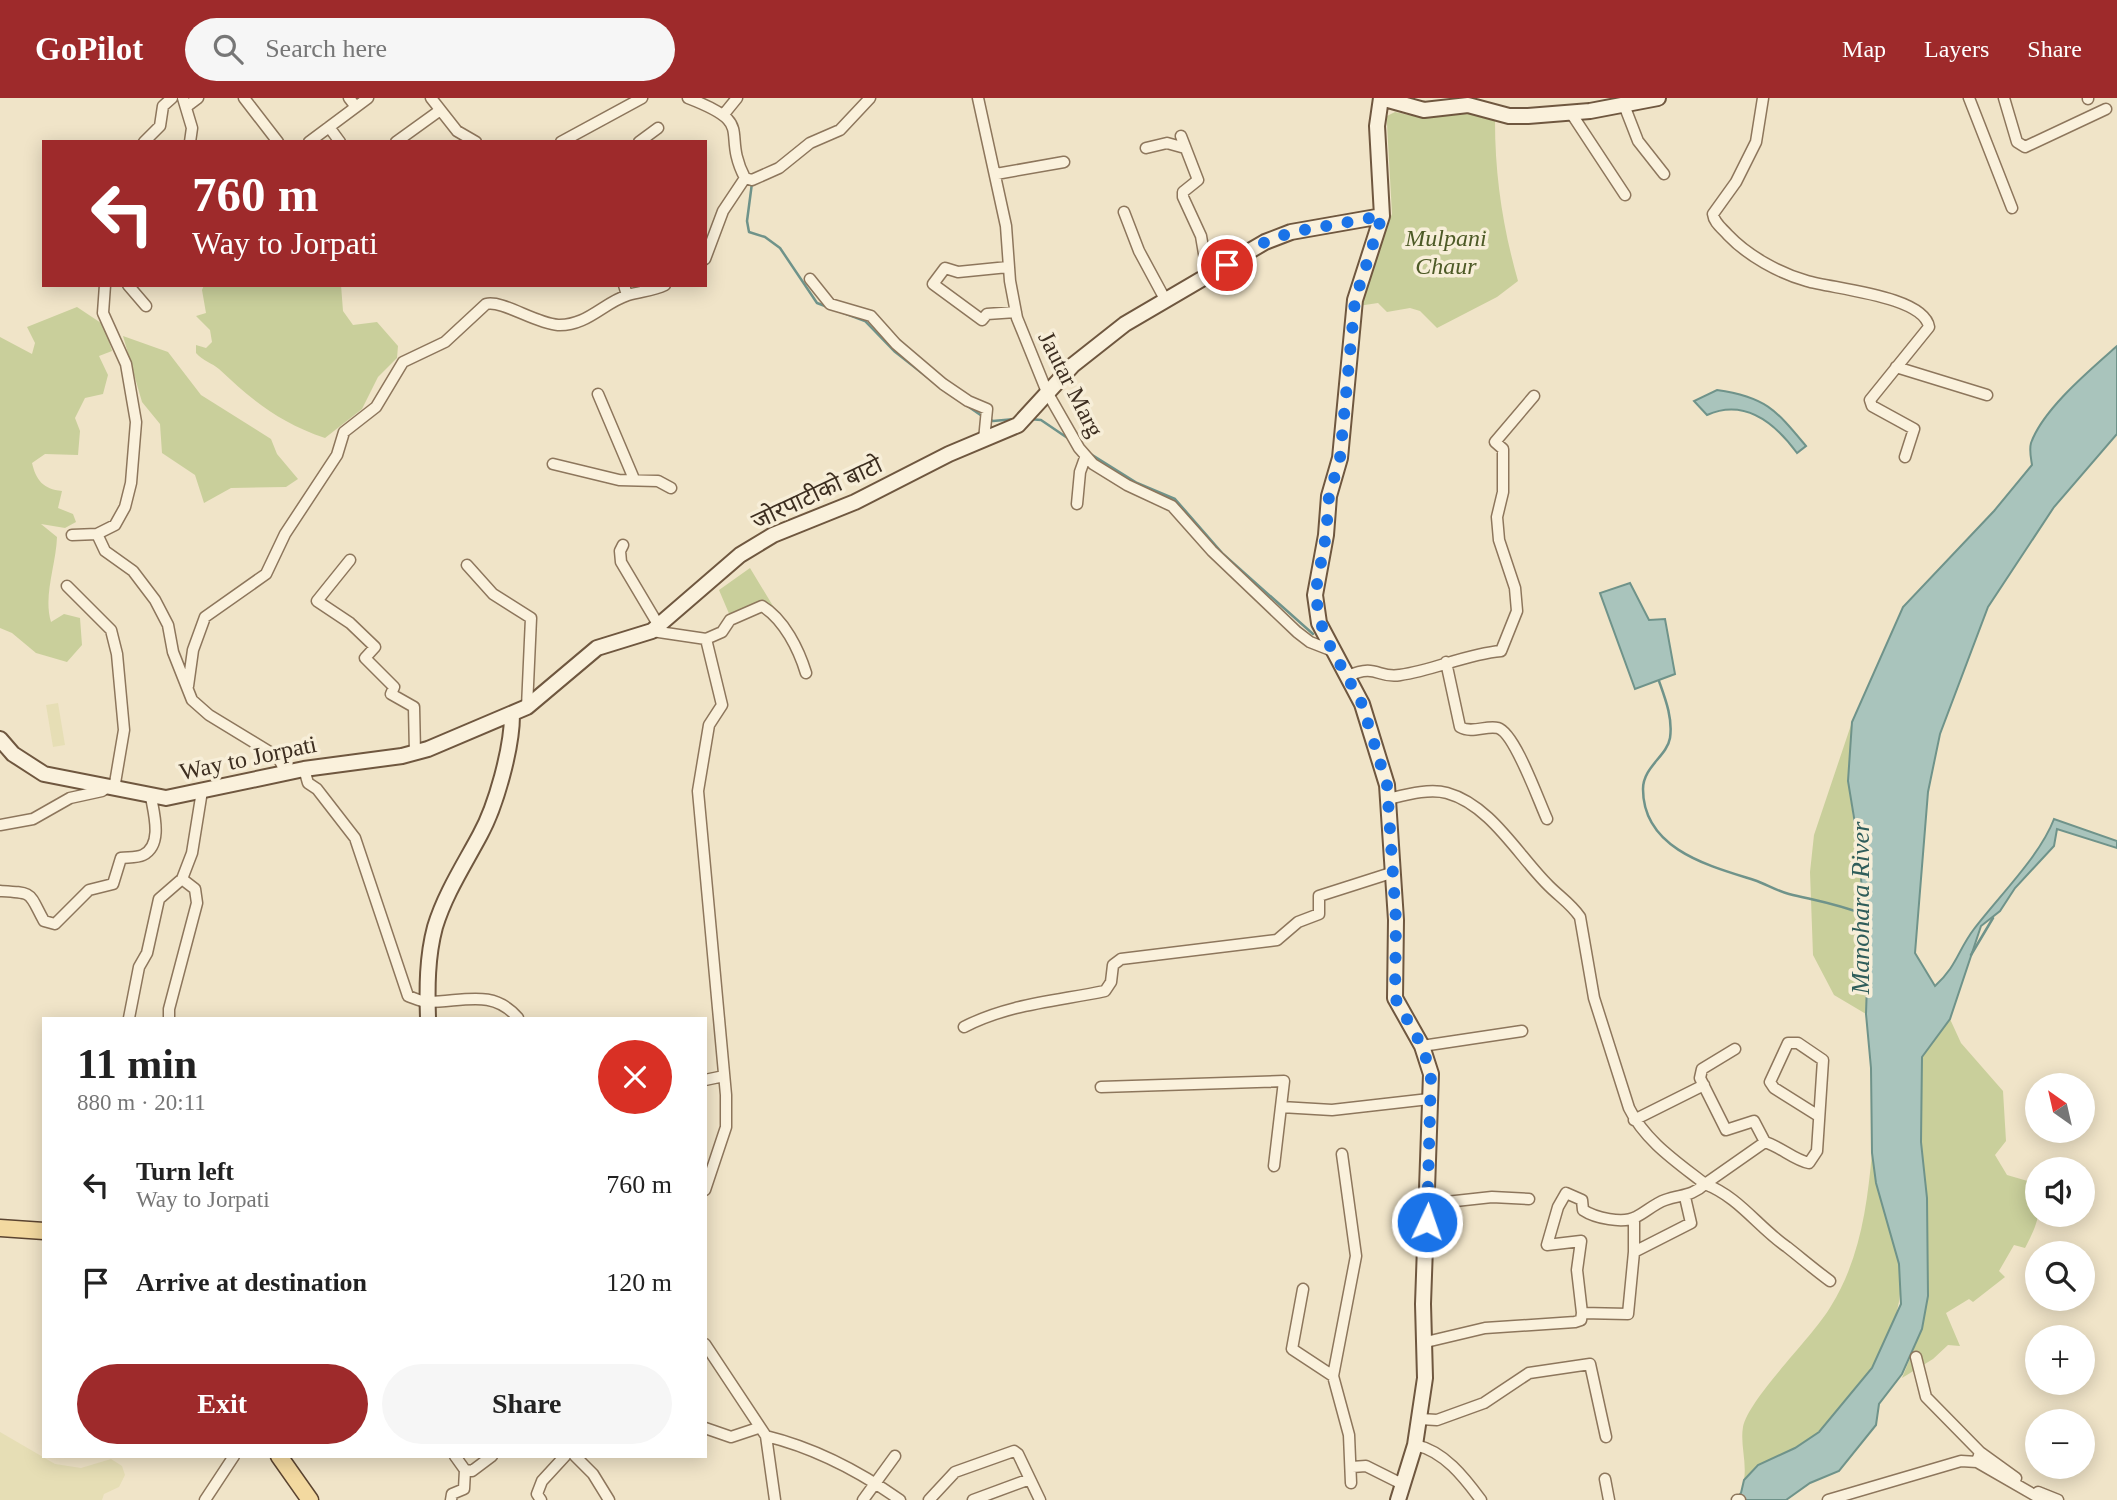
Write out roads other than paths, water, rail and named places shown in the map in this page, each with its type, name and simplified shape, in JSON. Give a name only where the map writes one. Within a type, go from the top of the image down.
[{"type":"main road","points":[[0,1228],[42,1231]]},
{"type":"main road","points":[[280,1458],[310,1500]]},
{"type":"street","points":[[146,140],[160,125],[163,106],[172,98]]},
{"type":"street","points":[[190,140],[192,128],[185,102],[198,98]]},
{"type":"street","points":[[244,98],[276,140]]},
{"type":"street","points":[[349,98],[356,107]]},
{"type":"street","points":[[312,140],[368,98]]},
{"type":"street","points":[[431,98],[457,131],[473,140]]},
{"type":"street","points":[[565,140],[642,98]]},
{"type":"street","points":[[688,98],[724,114],[734,128],[745,178],[723,211],[707,251]]},
{"type":"street","points":[[708,98],[714,108]]},
{"type":"street","points":[[724,114],[737,98]]},
{"type":"street","points":[[745,178],[752,180],[779,168],[810,143],[840,130],[870,98]]},
{"type":"street","name":"Jautar Marg","points":[[978,98],[1006,226],[1008,267],[1025,343],[1047,392],[1086,458],[1127,485],[1169,503],[1212,551],[1297,632],[1310,642],[1333,651]]},
{"type":"street","points":[[1398,1500],[1420,1419],[1426,1342],[1423,1304],[1431,1074],[1422,1046],[1395,998],[1396,920],[1388,799],[1371,727],[1348,676],[1319,623],[1315,595],[1326,535],[1329,496],[1340,458],[1355,300],[1382,216],[1377,126],[1381,98],[1424,110],[1468,105],[1510,116],[1571,113],[1658,98]]},
{"type":"street","points":[[1763,98],[1756,142],[1735,182],[1713,214],[1714,220],[1738,246],[1769,265],[1805,281],[1900,302],[1921,312],[1929,327],[1870,400],[1878,411],[1914,429],[1905,457]]},
{"type":"street","points":[[1969,98],[2012,208]]},
{"type":"street","points":[[2004,98],[2017,142],[2025,147],[2106,108]]},
{"type":"street","points":[[1624,105],[1638,141],[1664,174]]},
{"type":"street","points":[[400,140],[439,111]]},
{"type":"street","points":[[1571,113],[1625,195]]},
{"type":"street","points":[[329,127],[339,140]]},
{"type":"street","points":[[642,140],[658,128]]},
{"type":"street","points":[[1181,136],[1198,180],[1183,192],[1183,197],[1201,236],[1208,276]]},
{"type":"street","points":[[1146,148],[1167,144],[1185,148]]},
{"type":"street","points":[[996,174],[1064,162]]},
{"type":"street","points":[[1124,212],[1139,251],[1166,301]]},
{"type":"street","points":[[1047,392],[1073,365],[1125,324],[1265,242],[1292,232],[1382,216]]},
{"type":"street","points":[[1008,267],[958,272],[945,268],[933,284],[982,320],[987,314],[1016,312]]},
{"type":"street","points":[[810,279],[822,298],[831,304],[872,316],[919,364],[968,401],[984,406],[987,418],[984,440]]},
{"type":"street","points":[[72,535],[97,534],[115,525],[125,507],[131,483],[136,422],[126,364],[103,313],[105,287]]},
{"type":"street","points":[[130,287],[146,306]]},
{"type":"street","points":[[188,686],[193,650],[205,617],[267,573],[285,534],[337,455],[344,432],[376,407],[403,362],[445,342],[486,304],[504,304],[531,320],[561,325],[587,319],[626,290],[649,287]]},
{"type":"street","points":[[1896,367],[1987,395]]},
{"type":"street","name":"जोरपाटीको बाटो","points":[[512,715],[527,707],[597,648],[655,628],[731,562],[773,535],[855,502],[1018,425],[1034,411],[1047,392]]},
{"type":"street","points":[[598,394],[634,479]]},
{"type":"street","points":[[1348,676],[1363,669],[1400,675],[1477,653],[1501,651],[1506,632],[1515,622],[1515,588],[1497,525],[1503,492],[1503,449],[1495,442],[1534,396]]},
{"type":"street","points":[[1077,504],[1080,472],[1086,458]]},
{"type":"street","points":[[552,464],[619,480],[658,481],[671,488]]},
{"type":"street","points":[[97,534],[105,551],[133,571],[155,600],[168,625],[173,652],[192,700],[209,715],[278,757],[286,773]]},
{"type":"street","points":[[623,545],[620,551],[621,562],[655,628],[706,639],[722,632],[730,620],[762,606],[783,624],[790,640],[800,652],[806,673]]},
{"type":"street","points":[[350,560],[317,601],[350,623],[375,647],[365,658],[394,687],[391,694],[414,707],[415,753]]},
{"type":"street","points":[[467,565],[493,594],[531,618],[527,707]]},
{"type":"street","points":[[0,825],[33,819],[70,798],[110,788],[124,730],[117,654],[111,630],[67,586]]},
{"type":"street","points":[[706,639],[713,679],[722,705],[709,726],[698,791],[724,1076],[726,1127],[707,1184]]},
{"type":"street","points":[[1446,662],[1460,727],[1465,730],[1494,727],[1505,732],[1531,780],[1547,819]]},
{"type":"street","points":[[428,1017],[427,971],[435,929],[449,891],[491,811],[512,734],[512,715]]},
{"type":"street","name":"Way to Jorpati","points":[[0,739],[13,754],[44,774],[166,798],[304,769],[415,753],[512,715]]},
{"type":"street","points":[[304,769],[308,783],[317,789],[355,838],[408,996],[427,1002],[481,997],[491,1000],[516,1017]]},
{"type":"street","points":[[129,1017],[139,967],[147,953],[159,899],[182,879],[197,831],[202,790]]},
{"type":"street","points":[[1388,799],[1434,792],[1448,793],[1464,801],[1484,815],[1551,888],[1573,906],[1580,916],[1590,981],[1610,1054],[1634,1120],[1658,1146],[1705,1184],[1722,1191],[1742,1206],[1787,1248],[1799,1254],[1830,1281]]},
{"type":"street","points":[[0,891],[24,892],[34,898],[44,921],[55,924],[89,890],[113,884],[121,858],[143,855],[147,851],[157,830],[151,797]]},
{"type":"street","points":[[964,1027],[985,1017],[1040,1002],[1105,990],[1111,982],[1113,965],[1121,959],[1277,940],[1298,922],[1319,914],[1319,896],[1391,873]]},
{"type":"street","points":[[169,1017],[197,903],[195,889],[182,879]]},
{"type":"street","points":[[1422,1046],[1522,1031]]},
{"type":"street","points":[[1735,1049],[1702,1069],[1700,1078],[1727,1130],[1754,1121],[1765,1142],[1809,1164],[1819,1144],[1817,1115],[1823,1060],[1798,1042],[1788,1043],[1770,1082],[1774,1088],[1817,1115]]},
{"type":"street","points":[[707,1080],[724,1076]]},
{"type":"street","points":[[1101,1087],[1284,1081],[1274,1166]]},
{"type":"street","points":[[1634,1120],[1704,1085]]},
{"type":"street","points":[[1281,1107],[1332,1110],[1429,1098]]},
{"type":"street","points":[[1426,1342],[1485,1328],[1581,1320],[1577,1270],[1581,1241],[1546,1245],[1558,1207],[1566,1194],[1582,1200],[1583,1210],[1589,1214],[1620,1220],[1634,1219],[1665,1200],[1685,1197],[1765,1142]]},
{"type":"street","points":[[1342,1154],[1356,1255],[1333,1376],[1349,1434],[1352,1483]]},
{"type":"street","points":[[1428,1204],[1492,1197],[1530,1199]]},
{"type":"street","points":[[1634,1252],[1691,1223],[1685,1197]]},
{"type":"street","points":[[1582,1312],[1628,1314],[1634,1219]]},
{"type":"street","points":[[1303,1289],[1292,1349],[1333,1376]]},
{"type":"street","points":[[707,1347],[762,1432],[775,1500]]},
{"type":"street","points":[[1916,1357],[1926,1397],[1978,1457],[2043,1500]]},
{"type":"street","points":[[1420,1419],[1437,1420],[1485,1403],[1529,1373],[1590,1364],[1606,1437]]},
{"type":"street","points":[[707,1429],[730,1437],[762,1432],[815,1451],[875,1482],[900,1500]]},
{"type":"street","points":[[1415,1445],[1433,1450],[1467,1481],[1481,1500]]},
{"type":"street","points":[[929,1500],[955,1472],[1014,1451],[1018,1454],[1040,1500]]},
{"type":"street","points":[[863,1500],[895,1456]]},
{"type":"street","points":[[1828,1500],[1928,1472],[1945,1464],[1978,1457],[2030,1489],[2058,1500]]},
{"type":"street","points":[[205,1500],[233,1458]]},
{"type":"street","points":[[451,1500],[452,1494],[464,1489],[465,1470],[456,1458]]},
{"type":"street","points":[[465,1470],[472,1471],[489,1458]]},
{"type":"street","points":[[541,1500],[537,1494],[538,1488],[563,1458]]},
{"type":"street","points":[[577,1458],[593,1474],[609,1500]]},
{"type":"street","points":[[1352,1467],[1366,1466],[1404,1485]]},
{"type":"street","points":[[973,1500],[1030,1479]]},
{"type":"street","points":[[1605,1479],[1609,1500]]},
{"type":"water","points":[[2117,346],[2117,434],[2054,507],[1988,607],[1940,734],[1928,792],[1915,953],[1935,986],[1953,965],[1974,929],[2039,847],[2054,819],[2117,841],[2117,848],[2057,829],[2054,846],[2015,888],[2000,911],[1981,926],[1950,1019],[1922,1057],[1921,1142],[1927,1198],[1928,1296],[1922,1329],[1902,1374],[1879,1404],[1876,1425],[1839,1471],[1810,1483],[1786,1500],[1735,1500],[1741,1493],[1744,1480],[1758,1465],[1795,1448],[1819,1432],[1872,1368],[1901,1304],[1899,1264],[1876,1183],[1872,1153],[1871,1068],[1866,1014],[1868,953],[1857,836],[1848,781],[1852,722],[1903,607],[1994,511],[2032,465],[2031,443],[2056,404]]},
{"type":"water","points":[[1717,390],[1747,397],[1769,407],[1806,446],[1797,453],[1769,423],[1746,412],[1721,411],[1707,415],[1694,401]]},
{"type":"water","points":[[1630,583],[1649,620],[1665,619],[1675,674],[1635,689],[1600,593]]},
{"type":"waterway","points":[[752,183],[747,221],[749,232],[765,237],[780,248],[817,303],[865,321],[894,351],[936,384]]},
{"type":"waterway","points":[[947,392],[982,416]]},
{"type":"waterway","points":[[988,419],[1015,419]]},
{"type":"waterway","points":[[1029,419],[1041,420],[1069,439]]},
{"type":"waterway","points":[[1089,453],[1137,483],[1175,499],[1223,554],[1313,634]]},
{"type":"waterway","name":"Manohara River","points":[[1659,681],[1666,701],[1671,731],[1665,750],[1644,781],[1646,810],[1654,827],[1666,840],[1699,861],[1785,893],[1866,915]]},
{"type":"waterway","points":[[1971,955],[1993,918]]},
{"type":"park label","name":"Mulpani Chaur","points":[[1446,252]]}]
